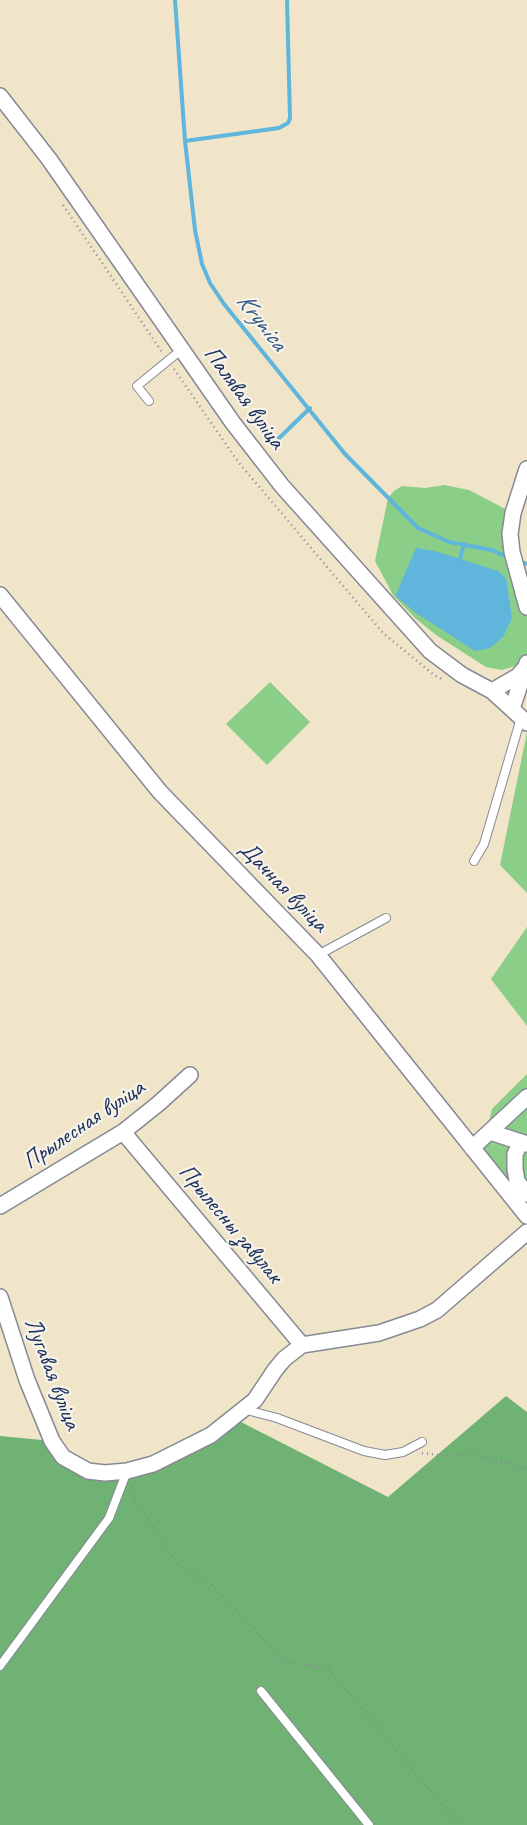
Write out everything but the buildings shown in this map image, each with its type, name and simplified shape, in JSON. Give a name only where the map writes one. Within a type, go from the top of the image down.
[{"type":"street","name":"Палявая вуліца","points":[[0,96],[54,167],[256,454],[386,604],[430,651],[462,675],[492,691],[520,717]]},
{"type":"street","points":[[527,470],[513,513],[510,534],[512,552],[527,607]]},
{"type":"street","name":"Дачная вуліца","points":[[0,595],[160,792],[318,955],[527,1216]]},
{"type":"street","points":[[492,691],[518,676],[526,665]]},
{"type":"street","points":[[520,717],[526,665]]},
{"type":"street","name":"Прылесная вуліца","points":[[0,1206],[123,1132],[190,1075]]},
{"type":"street","points":[[472,1148],[527,1097]]},
{"type":"street","name":"Прылесны завулак","points":[[123,1132],[302,1346]]},
{"type":"street","points":[[490,1132],[524,1143],[515,1154],[514,1169],[517,1181],[527,1194]]},
{"type":"street","name":"Лугавая вуліца","points":[[0,1298],[27,1380],[52,1441],[62,1457],[88,1471],[105,1473],[127,1471],[153,1464],[211,1435],[256,1400],[284,1359],[302,1346],[379,1333],[420,1319],[452,1299],[527,1232]]},
{"type":"lane","points":[[149,401],[136,386],[181,350]]},
{"type":"lane","points":[[474,861],[484,844],[520,717]]},
{"type":"lane","points":[[318,955],[386,918]]},
{"type":"lane","points":[[243,1410],[277,1418],[364,1451],[385,1455],[403,1452],[422,1442]]},
{"type":"lane","points":[[0,1666],[110,1518],[127,1471]]},
{"type":"lane","points":[[261,1691],[369,1825]]},
{"type":"path","points":[[412,1448],[425,1454],[447,1456],[472,1455],[527,1468]]},
{"type":"path","points":[[127,1471],[136,1501],[179,1566],[212,1585],[283,1660],[329,1670],[459,1825]]},
{"type":"green space","points":[[444,485],[469,490],[513,513],[527,607],[527,657],[515,666],[502,670],[486,667],[436,635],[414,617],[393,595],[375,561],[388,498],[394,491],[402,486],[425,488]]},
{"type":"green space","points":[[270,682],[310,722],[267,765],[226,724]]},
{"type":"green space","points":[[527,732],[527,893],[500,865]]},
{"type":"green space","points":[[527,927],[527,1026],[491,979]]},
{"type":"green space","points":[[527,1074],[527,1203],[473,1141],[488,1125],[492,1109]]},
{"type":"green space","points":[[506,1396],[527,1412],[527,1825],[0,1825],[0,1436],[52,1441],[75,1466],[127,1471],[233,1418],[388,1497]]},
{"type":"water","points":[[416,548],[435,551],[498,571],[506,578],[512,618],[503,637],[490,648],[475,651],[416,613],[397,597],[396,594]]},
{"type":"waterway","name":"Krynica","points":[[175,0],[185,141],[195,230],[202,264],[210,283],[224,304],[345,454],[418,528],[449,542],[492,550],[502,555]]},
{"type":"waterway","points":[[185,141],[279,128],[288,123],[290,118],[287,0]]},
{"type":"waterway","points":[[272,445],[310,408]]},
{"type":"waterway","points":[[460,559],[464,544]]}]
